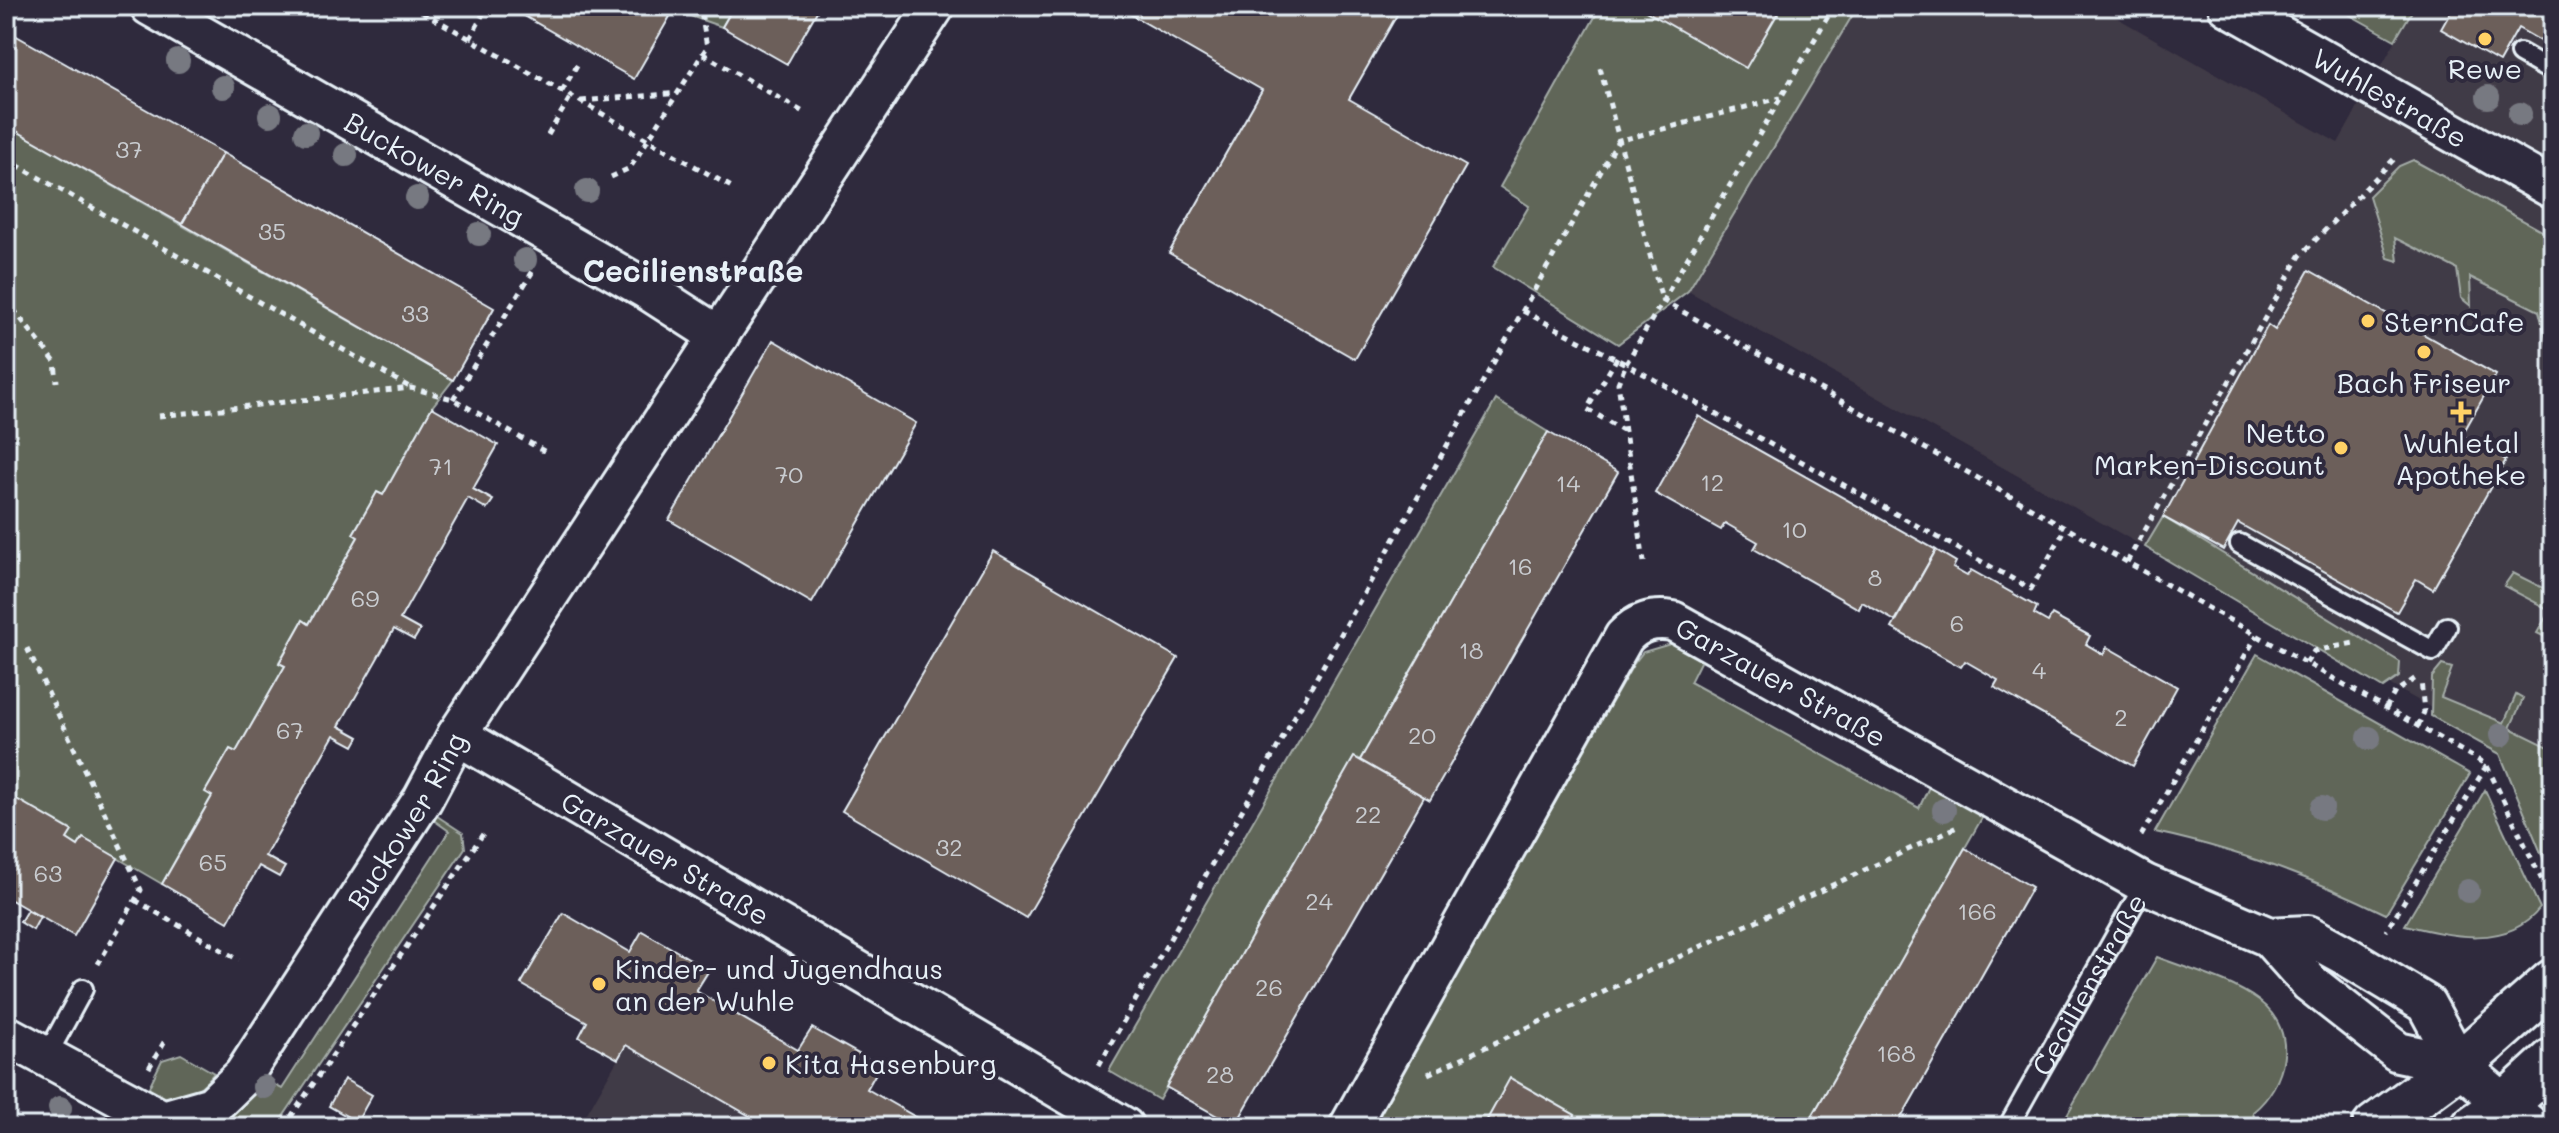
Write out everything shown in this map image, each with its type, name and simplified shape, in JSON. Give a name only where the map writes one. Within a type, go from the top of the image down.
[{"type":"street","name":"Buckower Ring","points":[[150,6],[554,236],[719,336]]},
{"type":"street","name":"Buckower Ring","points":[[6,1035],[163,1120],[212,1106],[243,1076],[423,799],[457,735],[935,6]]},
{"type":"street","name":"Wuhlestraße","points":[[2228,6],[2553,189]]},
{"type":"street","name":"Garzauer Straße","points":[[1355,1116],[1624,637],[1643,622],[1658,618],[1673,621],[2145,884],[2269,937],[2310,983],[2398,1052],[2459,1065]]},
{"type":"street","name":"Garzauer Straße","points":[[457,735],[1124,1127]]},
{"type":"street","name":"Garzauer Straße","points":[[2269,937],[2308,935],[2426,1004],[2459,1065],[2504,1119]]},
{"type":"street","points":[[2375,1127],[2459,1065],[2553,982]]},
{"type":"street","points":[[2504,1119],[2553,1061]]},
{"type":"lane","points":[[2520,53],[2553,72]]},
{"type":"lane","points":[[2240,544],[2433,651],[2447,627]]},
{"type":"lane","name":"Cecilienstraße","points":[[2008,1127],[2145,884]]},
{"type":"lane","points":[[46,1057],[83,989]]},
{"type":"path","points":[[412,6],[735,189]]},
{"type":"path","points":[[611,177],[630,168],[707,47],[700,6]]},
{"type":"path","points":[[1644,562],[1628,433],[1618,383],[1662,300],[1834,6]]},
{"type":"path","points":[[470,39],[485,10]]},
{"type":"path","points":[[703,54],[803,112]]},
{"type":"path","points":[[562,91],[577,65]]},
{"type":"path","points":[[1600,68],[1662,300],[2487,765],[2553,903]]},
{"type":"path","points":[[580,101],[680,93]]},
{"type":"path","points":[[548,135],[571,96]]},
{"type":"path","points":[[1081,1103],[1103,1058],[1618,141],[1780,98]]},
{"type":"path","points":[[2127,562],[2300,256],[2395,158]]},
{"type":"path","points":[[6,159],[411,388],[453,399],[549,454]]},
{"type":"path","points":[[453,399],[554,236]]},
{"type":"path","points":[[6,300],[55,362],[57,382]]},
{"type":"path","points":[[1523,311],[1617,358],[2031,589],[2066,528]]},
{"type":"path","points":[[1617,358],[1587,409],[1628,433]]},
{"type":"path","points":[[159,416],[411,388]]},
{"type":"path","points":[[6,453],[17,452]]},
{"type":"path","points":[[2306,663],[2314,651],[2364,642],[2379,621]]},
{"type":"path","points":[[2141,837],[2257,635]]},
{"type":"path","points":[[27,648],[141,890],[83,989]]},
{"type":"path","points":[[2386,708],[2395,692],[2420,675],[2424,712],[2418,726]]},
{"type":"path","points":[[2386,932],[2487,765]]},
{"type":"path","points":[[1355,1116],[1967,822]]},
{"type":"path","points":[[284,1127],[483,834]]},
{"type":"path","points":[[135,900],[239,960]]},
{"type":"path","points":[[6,1120],[18,1127]]},
{"type":"shaded area","points":[[1858,6],[2096,6],[2338,143],[2415,6],[2553,6],[2553,776],[1688,291]]},
{"type":"shaded area","name":"Kita Hasenburg","points":[[703,996],[798,1050],[812,1028],[880,1066],[867,1089],[933,1127],[579,1127],[626,1045]]},
{"type":"green space","points":[[676,6],[734,6],[722,27],[673,10]]},
{"type":"green space","points":[[1601,6],[1858,6],[1688,291],[1618,344],[1493,267],[1529,206],[1500,187]]},
{"type":"green space","points":[[2334,6],[2415,6],[2395,40]]},
{"type":"green space","points":[[6,125],[453,380],[432,407],[383,495],[377,492],[353,534],[358,537],[309,624],[303,620],[279,662],[285,666],[236,752],[230,749],[206,791],[212,796],[162,884],[83,838],[78,846],[67,839],[71,830],[6,793]]},
{"type":"green space","points":[[2413,160],[2553,237],[2553,350],[2548,347],[2539,311],[2470,277],[2471,306],[2461,298],[2457,269],[2395,238],[2398,261],[2388,258],[2369,196],[2399,166]]},
{"type":"green space","points":[[1496,400],[1548,432],[1360,760],[1354,757],[1159,1100],[1109,1071]]},
{"type":"green space","points":[[2163,517],[2400,662],[2399,677],[2383,688],[2145,547]]},
{"type":"green space","points":[[2513,573],[2553,593],[2553,626],[2547,638],[2537,633],[2550,610],[2504,586]]},
{"type":"green space","points":[[1677,642],[1706,650],[1690,682],[1919,808],[1932,781],[1986,811],[1806,1127],[1569,1127],[1575,1115],[1511,1078],[1483,1127],[1371,1127],[1633,665],[1643,652]]},
{"type":"green space","points":[[2257,654],[2470,774],[2386,914],[2273,866],[2155,832]]},
{"type":"green space","points":[[2442,665],[2452,668],[2441,697],[2504,723],[2516,695],[2523,699],[2510,728],[2553,749],[2553,882],[2500,754],[2431,716],[2432,677]]},
{"type":"green space","points":[[2485,790],[2540,908],[2512,930],[2495,935],[2459,936],[2405,925]]},
{"type":"green space","points":[[434,814],[463,833],[465,848],[276,1127],[216,1127],[238,1108],[260,1077],[282,1089],[449,831],[432,819]]},
{"type":"green space","points":[[2157,957],[2236,987],[2259,1001],[2272,1014],[2284,1043],[2284,1058],[2274,1088],[2253,1112],[2254,1117],[2237,1127],[2060,1127]]},
{"type":"green space","points":[[181,1054],[214,1073],[200,1087],[184,1096],[166,1097],[147,1091],[162,1060]]},
{"type":"building","points":[[507,6],[676,6],[634,79]]},
{"type":"building","points":[[734,6],[820,6],[787,64],[722,27]]},
{"type":"building","points":[[1116,6],[1402,6],[1349,99],[1466,166],[1355,359],[1169,253],[1262,90]]},
{"type":"building","points":[[1637,6],[1782,6],[1746,68]]},
{"type":"building","name":"Rewe","points":[[2454,6],[2553,6],[2553,48],[2518,28],[2499,62],[2441,29]]},
{"type":"building","points":[[6,30],[223,153],[182,224],[6,125]]},
{"type":"building","points":[[223,153],[494,308],[453,380],[182,224]]},
{"type":"building","name":"Netto Marken-Discount","points":[[2309,270],[2496,375],[2462,435],[2506,460],[2433,589],[2416,579],[2397,612],[2238,523],[2223,550],[2163,517],[2268,325],[2275,330]]},
{"type":"building","points":[[773,340],[916,423],[812,603],[669,520]]},
{"type":"building","points":[[432,407],[498,445],[473,489],[493,500],[487,509],[468,498],[400,619],[420,630],[414,640],[394,629],[339,726],[359,737],[354,746],[334,735],[265,856],[285,867],[279,877],[259,866],[228,922],[162,884],[212,796],[205,792],[230,749],[236,752],[285,666],[279,663],[303,620],[309,624],[358,537],[353,534],[377,492],[383,495]]},
{"type":"building","points":[[1698,416],[1936,550],[1895,621],[1862,602],[1859,609],[1754,549],[1758,542],[1725,523],[1721,530],[1655,493]]},
{"type":"building","points":[[1548,432],[1618,472],[1430,800],[1360,760]]},
{"type":"building","points":[[1936,550],[1956,562],[1953,568],[1967,576],[1971,570],[2037,607],[2034,614],[2048,622],[2052,615],[2090,636],[2086,644],[2103,654],[2107,647],[2177,687],[2133,766],[1994,687],[1998,680],[1965,661],[1961,667],[1892,628]]},
{"type":"building","points":[[993,551],[1178,658],[1026,918],[842,811]]},
{"type":"building","points":[[1354,757],[1424,797],[1235,1126],[1166,1087]]},
{"type":"building","points":[[6,793],[72,831],[67,839],[78,846],[83,838],[118,858],[74,936],[6,897]]},
{"type":"building","points":[[1965,848],[2032,887],[1896,1127],[1806,1127]]},
{"type":"building","points":[[27,910],[40,917],[33,930],[20,922]]},
{"type":"building","points":[[563,913],[630,952],[642,931],[709,970],[696,991],[798,1050],[812,1028],[880,1066],[867,1089],[933,1127],[769,1127],[626,1045],[618,1059],[579,1037],[587,1022],[521,984]]},
{"type":"building","points":[[1510,1078],[1575,1115],[1569,1127],[1483,1127]]},
{"type":"building","points":[[344,1079],[372,1095],[357,1122],[329,1106]]},
{"type":"place","name":"Rewe","points":[[2485,39]]},
{"type":"place","name":"SternCafe","points":[[2368,321]]},
{"type":"place","name":"Bach Friseur","points":[[2424,352]]},
{"type":"place","name":"Wuhletal Apotheke","points":[[2461,412]]},
{"type":"place","name":"Netto Marken-Discount","points":[[2341,448]]},
{"type":"place","name":"Kinder- und Jugendhaus an der Wuhle","points":[[599,984]]},
{"type":"place","name":"Kita Hasenburg","points":[[769,1063]]},
{"type":"district","name":"Cecilienstraße","points":[[693,270]]}]
